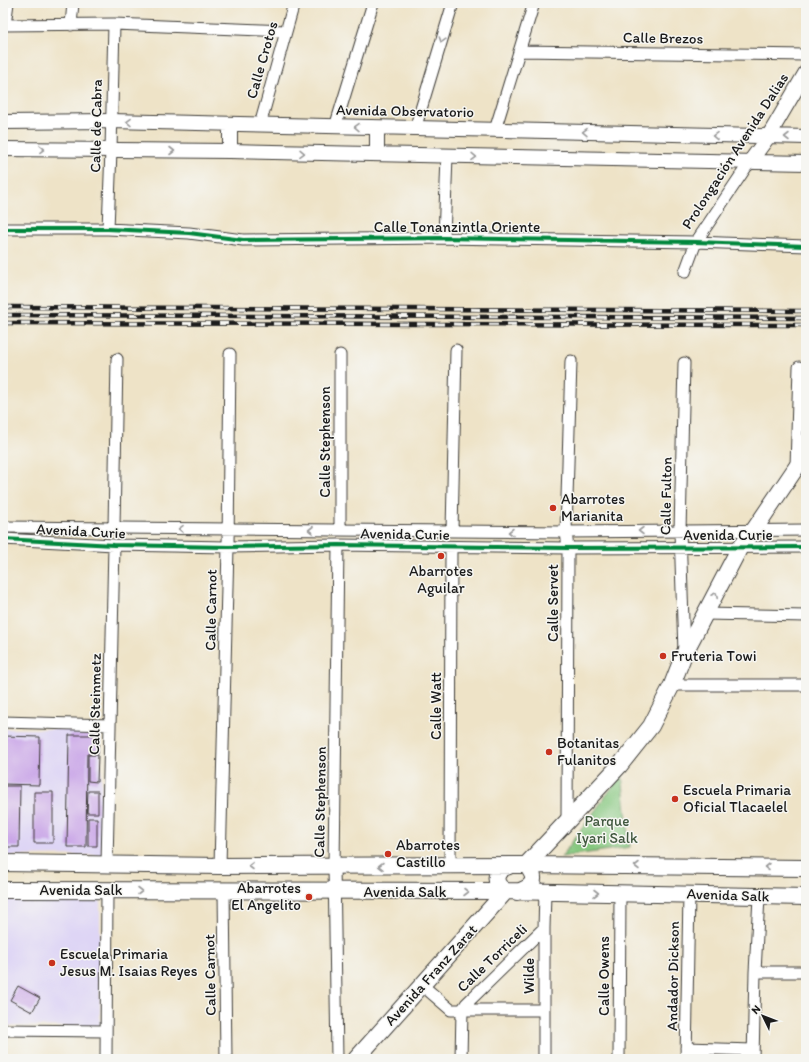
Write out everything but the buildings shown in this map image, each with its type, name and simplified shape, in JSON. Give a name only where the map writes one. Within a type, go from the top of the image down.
[{"type":"main road","points":[[509,866],[498,872],[496,880],[500,887],[512,892],[526,890],[533,880],[532,872],[526,866],[620,765],[651,726],[672,684],[684,654],[740,547],[754,530],[806,453]]},
{"type":"main road","name":"Avenida Salk","points":[[3,863],[220,866],[806,868]]},
{"type":"main road","name":"Avenida Salk","points":[[3,890],[512,892],[806,897]]},
{"type":"main road","name":"Avenida Franz Zarat","points":[[356,1059],[422,985],[512,892]]},
{"type":"street","points":[[8,3],[4,25],[114,24],[286,31]]},
{"type":"street","points":[[71,25],[73,3]]},
{"type":"street","name":"Calle Crotos","points":[[260,125],[294,3]]},
{"type":"street","points":[[336,127],[373,3]]},
{"type":"street","points":[[415,128],[453,3]]},
{"type":"street","points":[[495,130],[534,3]]},
{"type":"street","name":"Calle de Cabra","points":[[108,229],[114,24]]},
{"type":"street","name":"Calle Brezos","points":[[519,51],[806,55]]},
{"type":"street","name":"Prolongación Avenida Dalias","points":[[685,272],[696,242],[768,137],[806,72]]},
{"type":"street","name":"Avenida Observatorio","points":[[3,122],[111,121],[806,137]]},
{"type":"street","points":[[230,124],[230,151]]},
{"type":"street","points":[[377,128],[377,154]]},
{"type":"street","points":[[3,149],[230,151],[806,164]]},
{"type":"street","points":[[444,238],[447,156]]},
{"type":"street","name":"Calle Tonanzintla Oriente","points":[[3,229],[108,229],[189,233],[243,240],[444,238],[696,242],[806,246]]},
{"type":"street","points":[[452,531],[456,350]]},
{"type":"street","name":"Calle Carnot","points":[[220,866],[228,547],[230,354]]},
{"type":"street","name":"Calle Stephenson","points":[[340,355],[340,530]]},
{"type":"street","points":[[114,528],[117,359]]},
{"type":"street","name":"Calle Servet","points":[[568,821],[568,548],[566,532],[571,361]]},
{"type":"street","name":"Calle Fulton","points":[[684,363],[680,531],[684,654]]},
{"type":"street","points":[[796,468],[799,367]]},
{"type":"street","name":"Avenida Curie","points":[[3,527],[566,532],[806,530]]},
{"type":"street","name":"Avenida Curie","points":[[3,539],[114,545],[228,547],[338,545],[568,548],[806,547]]},
{"type":"street","name":"Calle Steinmetz","points":[[107,864],[114,545]]},
{"type":"street","name":"Calle Stephenson","points":[[336,1059],[334,866],[338,545]]},
{"type":"street","name":"Calle Watt","points":[[450,866],[451,547]]},
{"type":"street","points":[[705,614],[806,616]]},
{"type":"street","points":[[672,684],[806,685]]},
{"type":"street","points":[[3,722],[110,725]]},
{"type":"street","points":[[106,1059],[107,890]]},
{"type":"street","name":"Calle Carnot","points":[[224,891],[226,1059]]},
{"type":"street","name":"Wilde","points":[[544,1059],[545,893]]},
{"type":"street","name":"Calle Owens","points":[[619,1059],[620,894]]},
{"type":"street","name":"Andador Dickson","points":[[686,1054],[689,894]]},
{"type":"street","points":[[686,1054],[753,1055],[759,897]]},
{"type":"street","name":"Calle Torriceli","points":[[462,1010],[466,1004],[544,928]]},
{"type":"street","points":[[755,972],[806,972]]},
{"type":"street","name":"Calle Torriceli","points":[[422,985],[451,1010],[544,1010]]},
{"type":"street","points":[[461,1059],[462,1010]]},
{"type":"street","points":[[3,1030],[106,1031]]},
{"type":"shaded area","points":[[3,729],[101,729],[102,855],[3,856]]},
{"type":"shaded area","name":"Escuela Primaria Jesus M. Isaias Reyes","points":[[3,898],[100,899],[100,1027],[3,1026]]},
{"type":"green space","name":"Parque Iyari Salk","points":[[622,774],[630,847],[561,857]]},
{"type":"railway","points":[[3,307],[806,311]]},
{"type":"railway","points":[[3,315],[806,318]]},
{"type":"railway","points":[[3,323],[806,325]]},
{"type":"cycle path","points":[[3,229],[108,229],[189,233],[243,240],[444,238],[696,242],[806,246]]},
{"type":"cycle path","points":[[3,539],[114,545],[228,547],[338,545],[568,548],[806,547]]},
{"type":"place","name":"Abarrotes Marianita","points":[[553,508]]},
{"type":"place","name":"Abarrotes Aguilar","points":[[441,556]]},
{"type":"place","name":"Fruteria Towi","points":[[663,656]]},
{"type":"place","name":"Botanitas Fulanitos","points":[[549,752]]},
{"type":"place","name":"Escuela Primaria Oficial Tlacaelel","points":[[675,799]]},
{"type":"place","name":"Abarrotes Castillo","points":[[388,854]]},
{"type":"place","name":"Abarrotes El Angelito","points":[[309,897]]},
{"type":"place","name":"Escuela Primaria Jesus M. Isaias Reyes","points":[[52,963]]}]
